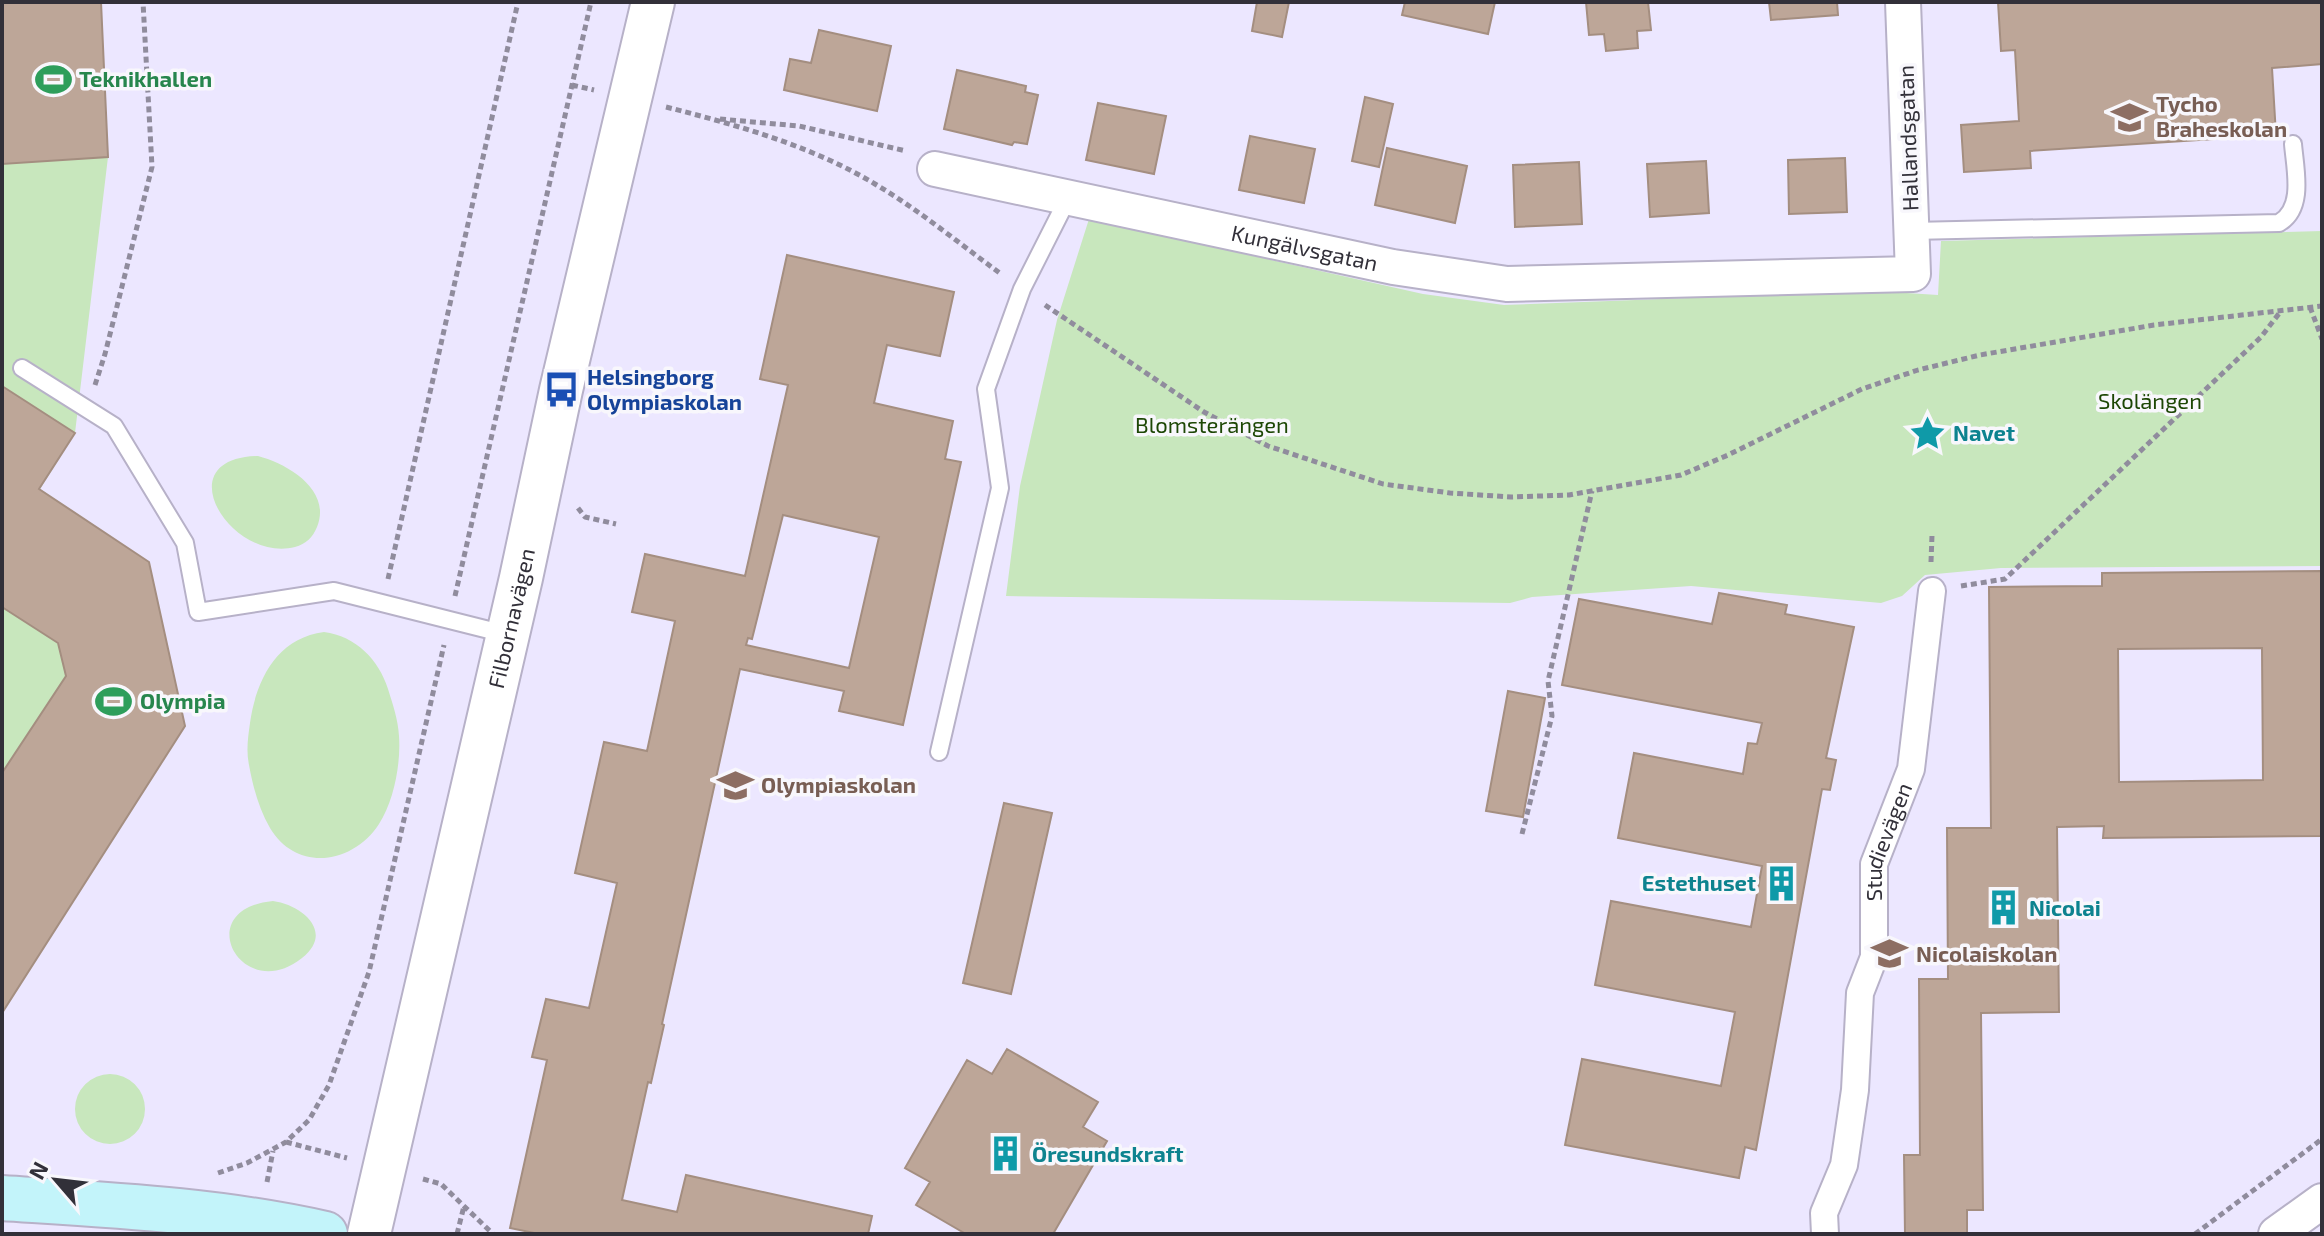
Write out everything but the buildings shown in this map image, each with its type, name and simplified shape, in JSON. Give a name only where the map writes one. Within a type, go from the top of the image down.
[{"type":"main road","points":[[2,1198],[211,1215],[325,1234]]},
{"type":"street","name":"Filbornavägen","points":[[369,1234],[561,390],[653,2]]},
{"type":"street","name":"Hallandsgatan","points":[[1903,2],[1913,274]]},
{"type":"street","name":"Kungälvsgatan","points":[[935,169],[1393,267],[1507,284],[1913,274]]},
{"type":"street","name":"Studievägen","points":[[1825,1234],[1824,1213],[1844,1165],[1855,1090],[1860,993],[1874,957],[1874,864],[1911,769],[1932,591]]},
{"type":"street","points":[[2276,1234],[2322,1201]]},
{"type":"lane","points":[[1912,231],[2279,223],[2286,219],[2295,203],[2293,144]]},
{"type":"lane","points":[[939,752],[1000,488],[986,389],[1022,289],[1068,198]]},
{"type":"lane","points":[[22,368],[114,426],[185,543],[198,612],[334,591],[507,635]]},
{"type":"path","points":[[87,409],[105,354],[152,167],[143,2]]},
{"type":"path","points":[[383,603],[518,2]]},
{"type":"path","points":[[572,85],[591,2]]},
{"type":"path","points":[[935,169],[903,149],[829,132],[799,126],[711,119],[826,158],[876,184],[1085,334],[1204,412],[1268,446],[1383,484],[1450,493],[1511,497],[1569,495],[1681,475],[1862,389],[1918,370],[2006,349],[2123,329],[2316,306],[2322,339]]},
{"type":"path","points":[[1932,591],[2005,579],[2261,337],[2281,310]]},
{"type":"path","points":[[1522,834],[1552,716],[1548,681],[1592,491]]},
{"type":"path","points":[[577,505],[585,517],[616,524]]},
{"type":"path","points":[[2195,1234],[2322,1139]]},
{"type":"path","points":[[457,1234],[464,1206]]},
{"type":"green space","name":"Olympia","points":[[2,2],[108,157],[75,433],[40,489],[149,562],[185,726],[2,1013]]},
{"type":"green space","name":"Blomsterängen","points":[[1089,219],[1423,294],[1504,305],[1875,291],[1938,295],[1941,241],[2322,231],[2322,566],[2001,568],[1925,575],[1902,596],[1881,603],[1691,586],[1532,597],[1510,603],[1006,596],[1020,486],[1057,320]]},
{"type":"green space","points":[[258,456],[294,472],[313,490],[320,514],[315,531],[303,544],[271,548],[249,540],[231,526],[218,508],[212,490],[216,473],[230,461]]},
{"type":"green space","points":[[324,632],[356,644],[379,668],[395,712],[399,747],[398,770],[379,824],[355,848],[325,858],[295,852],[281,842],[270,828],[255,790],[247,749],[257,691],[272,664],[293,643]]},
{"type":"green space","points":[[273,901],[304,914],[315,930],[315,939],[302,958],[280,970],[260,970],[244,963],[234,950],[229,935],[234,920],[248,908]]},
{"type":"green space","points":[[117,1074],[139,1089],[145,1109],[143,1123],[135,1134],[124,1142],[103,1144],[85,1134],[77,1123],[75,1102],[85,1084],[96,1076]]},
{"type":"place","name":"Teknikhallen","points":[[53,79]]},
{"type":"place","name":"Tycho Braheskolan","points":[[2130,117]]},
{"type":"place","name":"Helsingborg Olympiaskolan","points":[[561,390]]},
{"type":"place","name":"Navet","points":[[1927,433]]},
{"type":"place","name":"Olympia","points":[[114,701]]},
{"type":"place","name":"Olympiaskolan","points":[[735,785]]},
{"type":"place","name":"Estethuset","points":[[1782,883]]},
{"type":"place","name":"Nicolai","points":[[2003,908]]},
{"type":"place","name":"Nicolaiskolan","points":[[1890,954]]},
{"type":"place","name":"Öresundskraft","points":[[1006,1154]]},
{"type":"park label","name":"Skolängen","points":[[2150,401]]}]
